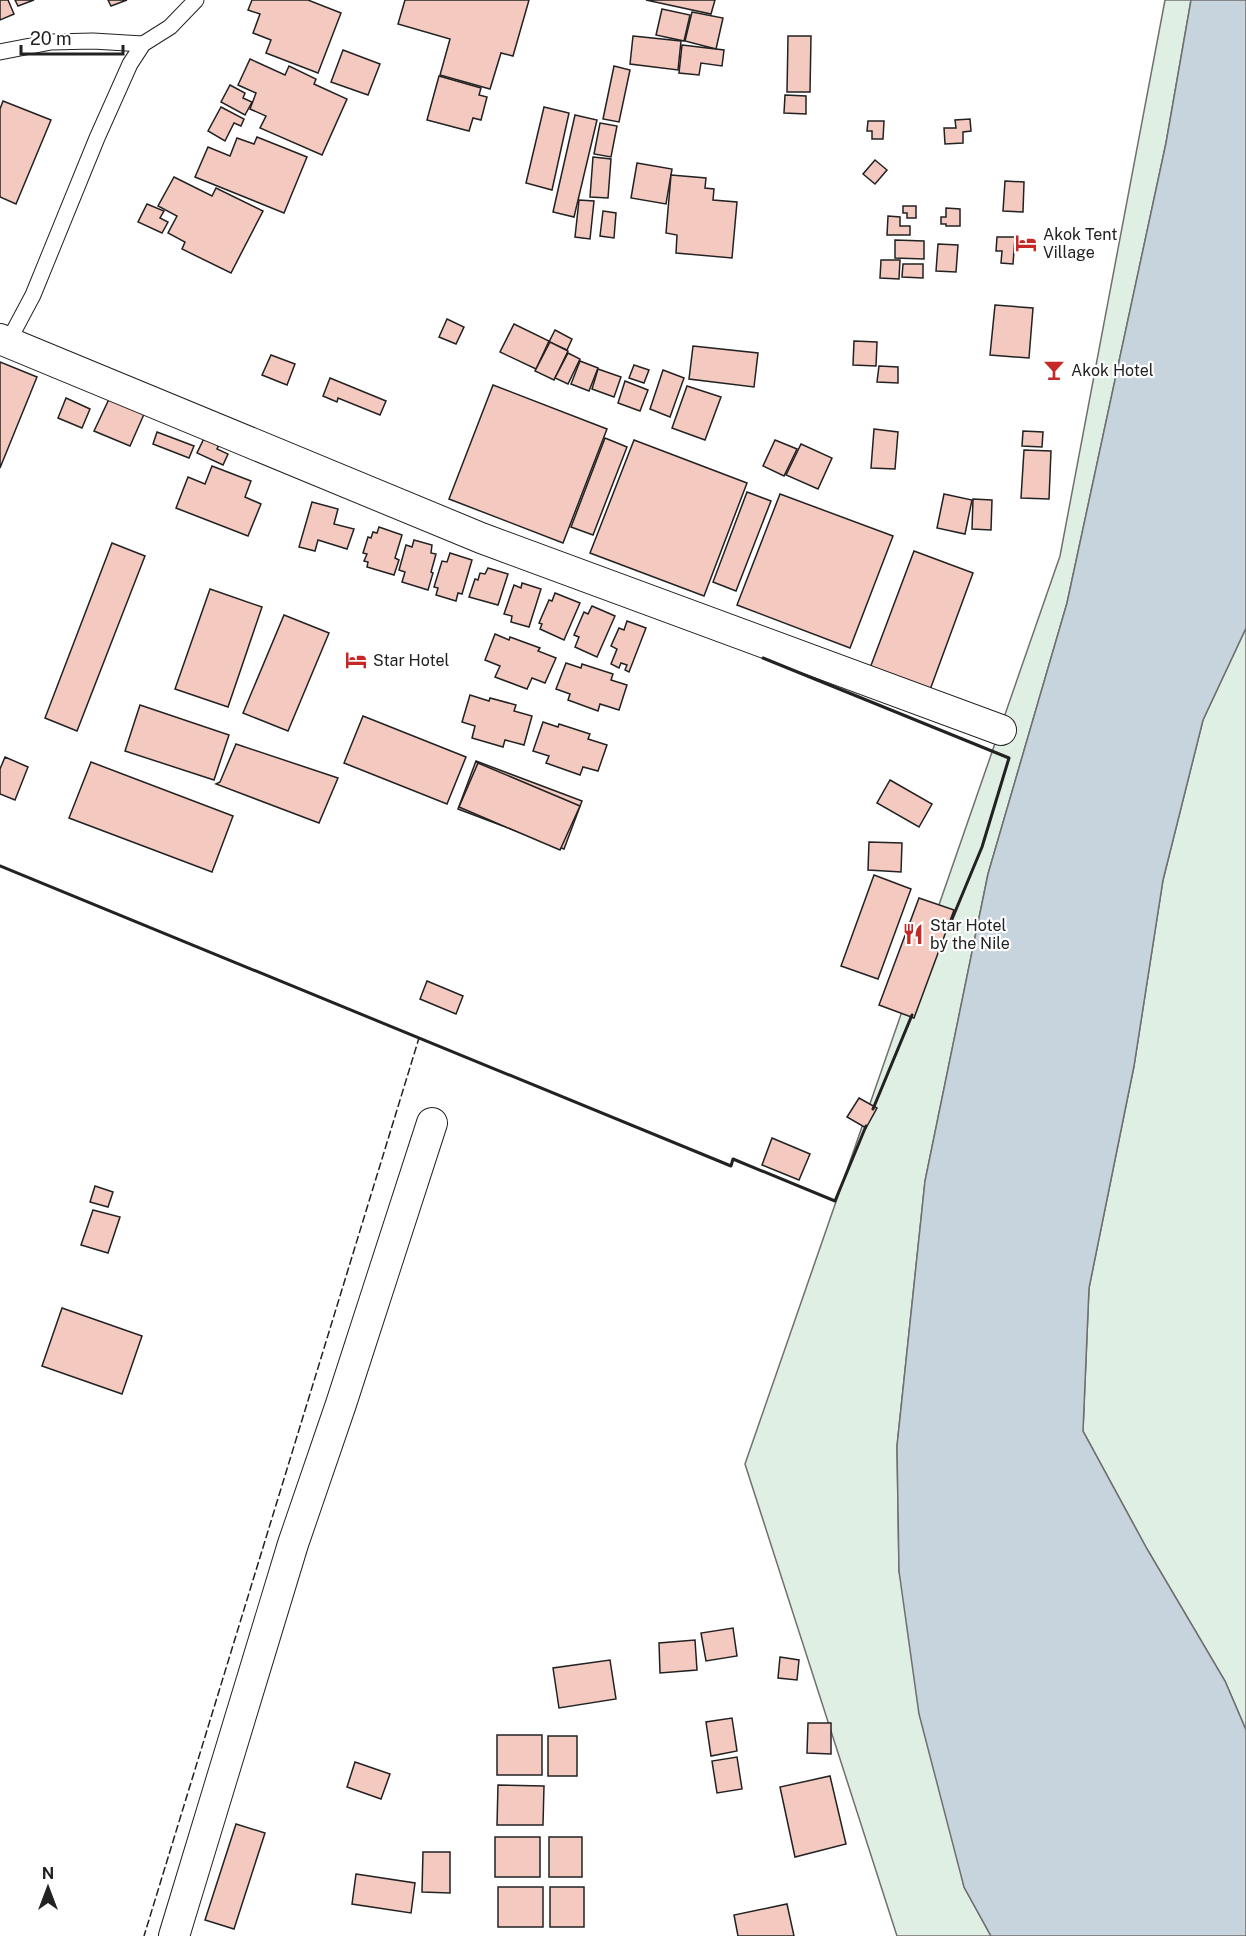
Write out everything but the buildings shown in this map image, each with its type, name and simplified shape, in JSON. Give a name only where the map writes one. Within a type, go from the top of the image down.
[{"type":"street","points":[[4,340],[481,538],[1001,730]]},
{"type":"street","points":[[174,1936],[293,1544],[432,1123]]},
{"type":"lane","points":[[4,340],[33,295],[130,64],[143,44],[170,27],[196,0]]},
{"type":"lane","points":[[0,52],[51,42],[93,41],[143,44]]},
{"type":"green space","points":[[1165,0],[1191,0],[1166,143],[1067,603],[988,874],[925,1181],[897,1446],[899,1571],[964,1887],[991,1936],[897,1936],[745,1464],[1060,556]]},
{"type":"green space","points":[[1246,628],[1246,1730],[1225,1681],[1147,1549],[1083,1431],[1089,1288],[1134,1066],[1163,880],[1203,720]]},
{"type":"shaded area","points":[[1191,0],[1246,0],[1246,628],[1203,720],[1163,880],[1134,1066],[1089,1288],[1083,1431],[1147,1549],[1225,1681],[1246,1730],[1246,1936],[991,1936],[964,1887],[919,1714],[899,1571],[897,1446],[925,1181],[988,874],[1067,603],[1166,143]]},
{"type":"fence","points":[[0,866],[419,1038],[144,1936]]},
{"type":"wall","points":[[763,658],[1009,758],[982,847],[950,924]]},
{"type":"wall","points":[[0,866],[731,1166],[733,1159],[835,1201],[866,1126]]},
{"type":"wall","points":[[873,1109],[912,1015]]},
{"type":"place","name":"Akok Tent Village","points":[[1026,243]]},
{"type":"place","name":"Akok Hotel","points":[[1054,370]]},
{"type":"place","name":"Star Hotel","points":[[356,660]]},
{"type":"place","name":"Star Hotel by the Nile","points":[[913,934]]}]
